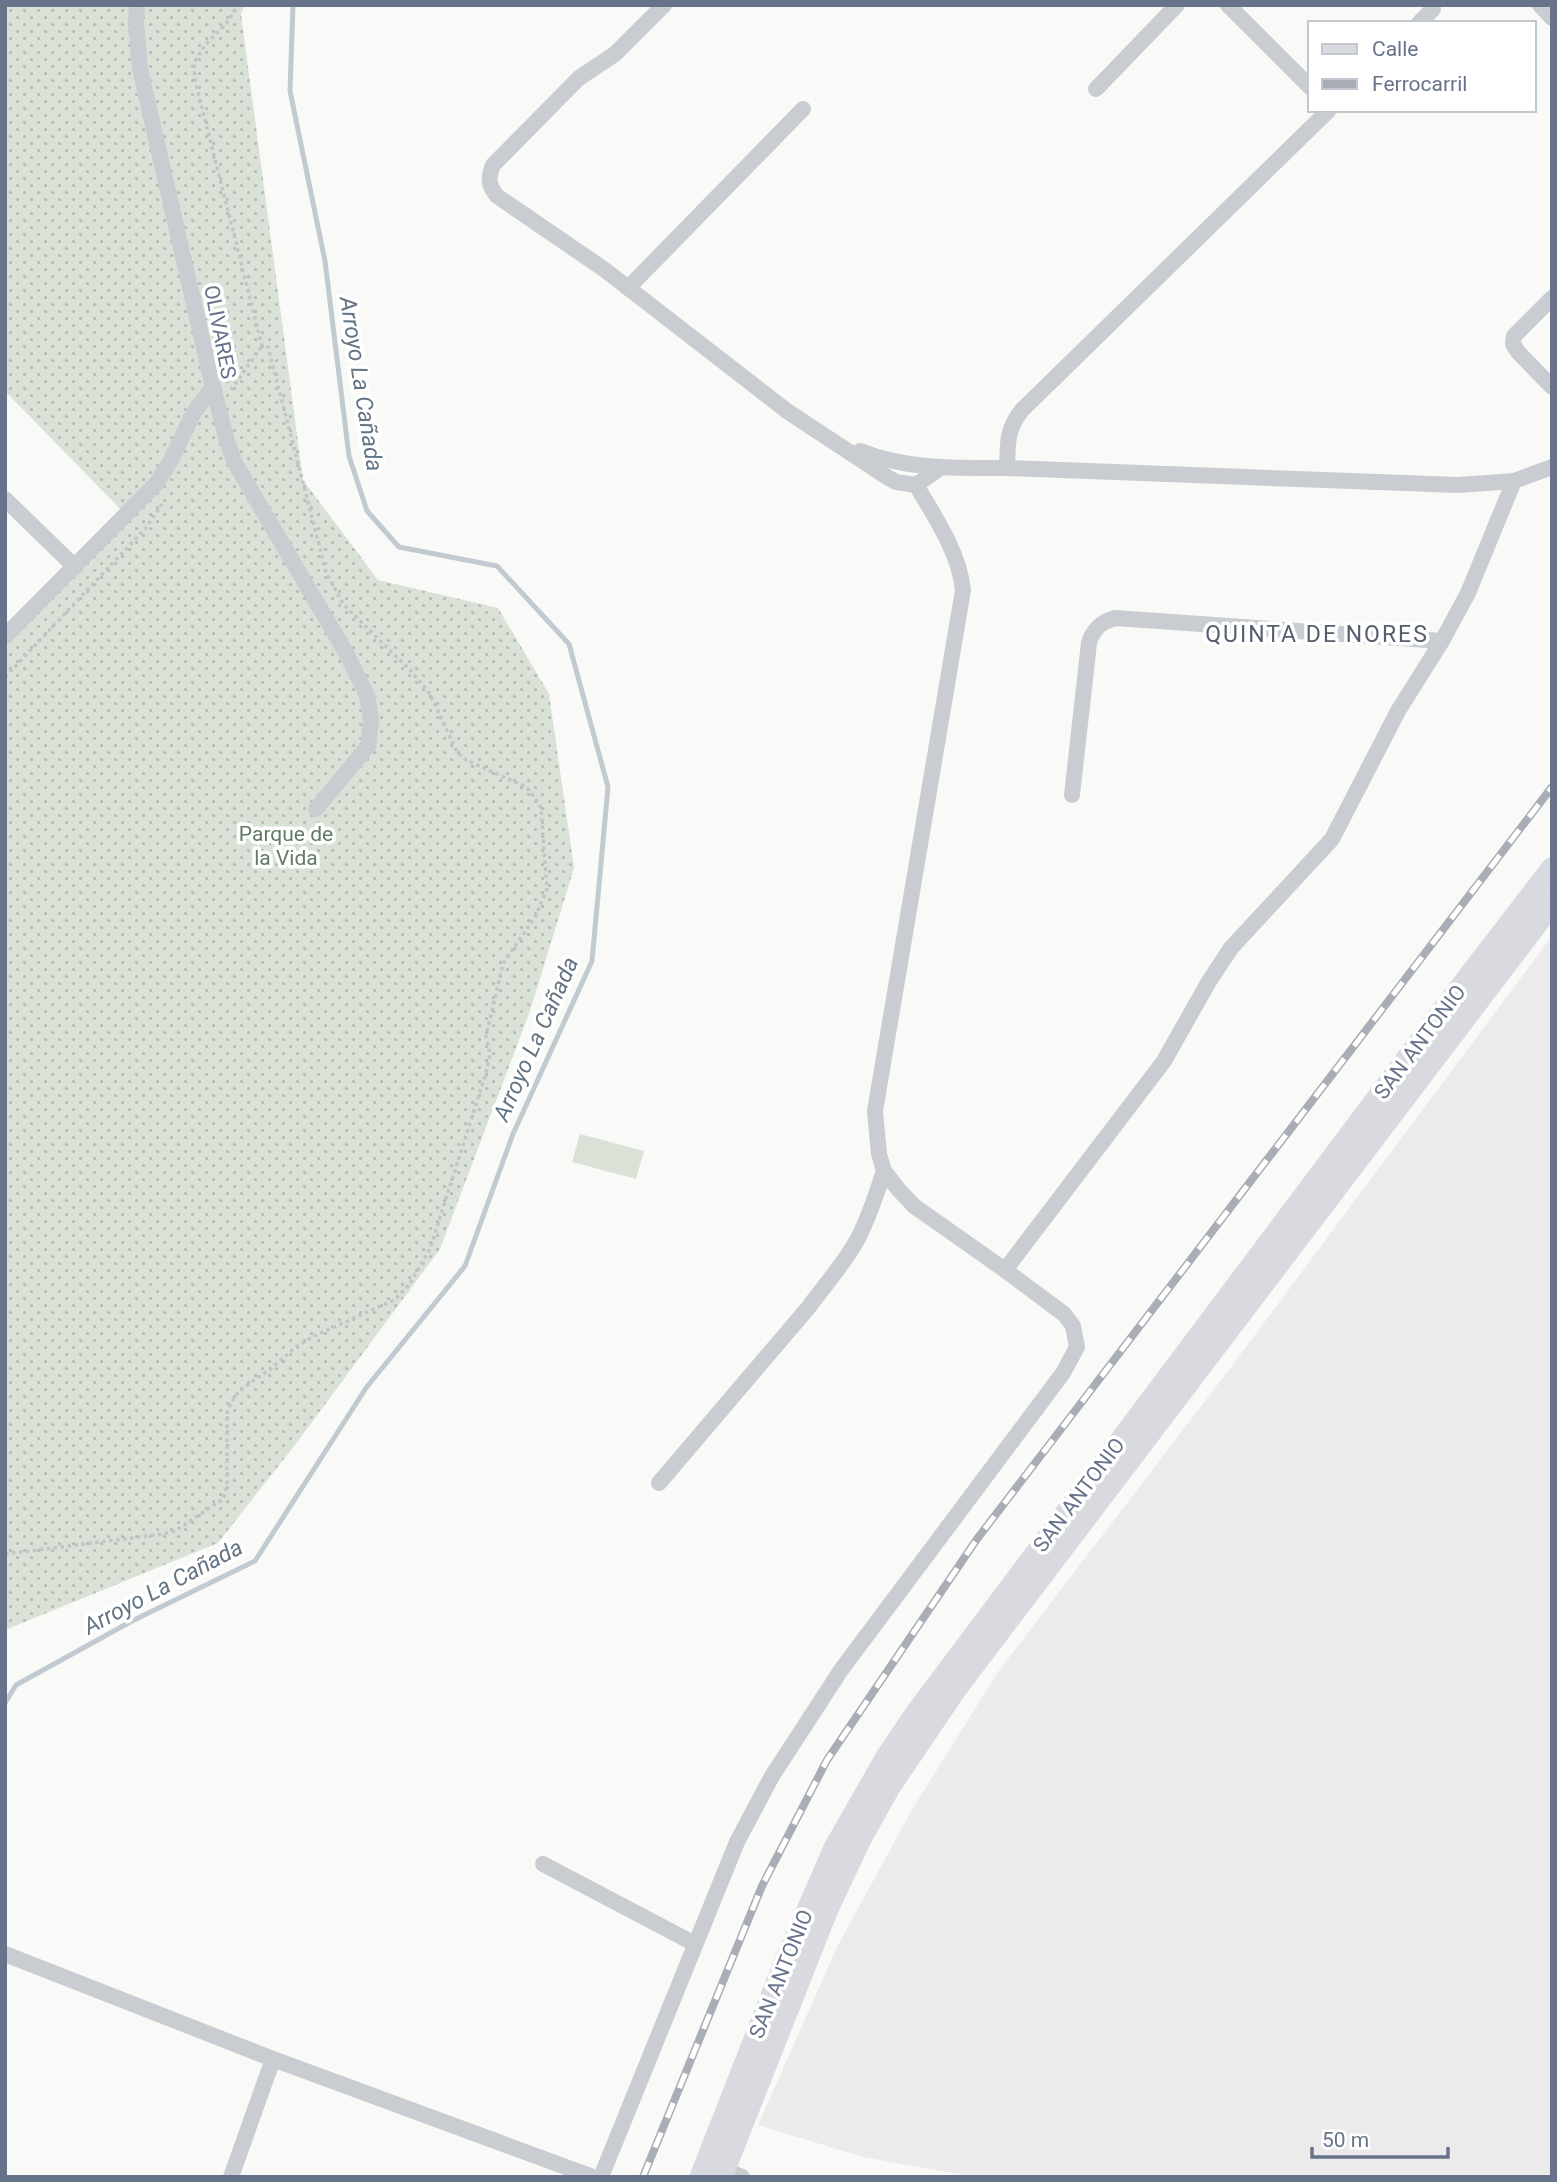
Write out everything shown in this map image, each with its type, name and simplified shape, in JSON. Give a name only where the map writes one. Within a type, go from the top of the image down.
[{"type":"main road","name":"SAN ANTONIO","points":[[719,2172],[811,1900],[835,1848],[887,1757],[1121,1438],[1552,869]]},
{"type":"main road","name":"SAN ANTONIO","points":[[719,2172],[827,1909],[859,1841],[919,1741],[971,1668],[1552,903]]},
{"type":"street","name":"OLIVARES","points":[[5,636],[156,484],[193,414],[214,387],[140,69],[137,5]]},
{"type":"street","points":[[664,5],[615,54],[579,78],[493,165],[489,177],[491,189],[497,196],[628,288],[788,411],[897,482],[916,485],[940,468]]},
{"type":"street","points":[[1097,89],[1177,5]]},
{"type":"street","points":[[1228,5],[1308,84]]},
{"type":"street","points":[[1540,5],[1552,18]]},
{"type":"street","points":[[1421,21],[1433,9]]},
{"type":"street","points":[[628,288],[803,109]]},
{"type":"street","points":[[1007,468],[1008,437],[1012,422],[1022,410],[1327,112]]},
{"type":"street","points":[[1552,298],[1514,337],[1513,344],[1552,387]]},
{"type":"street","points":[[214,387],[235,463],[345,651],[367,695],[371,720],[368,746],[316,809]]},
{"type":"street","points":[[830,439],[883,460],[940,468],[1007,468],[1458,485],[1514,481],[1552,467]]},
{"type":"street","points":[[1005,1270],[1164,1061],[1216,969],[1231,948],[1332,839],[1398,711],[1442,641],[1468,593],[1514,481]]},
{"type":"street","points":[[601,2177],[737,1842],[772,1776],[841,1670],[1073,1358],[1077,1347],[1073,1326],[1063,1314],[914,1206],[884,1171],[878,1154],[876,1111],[963,590],[956,559],[916,485]]},
{"type":"street","points":[[5,499],[75,567]]},
{"type":"street","points":[[1072,795],[1089,643],[1091,634],[1106,621],[1115,618],[1442,641]]},
{"type":"street","points":[[659,1483],[808,1308],[856,1243],[884,1171]]},
{"type":"street","points":[[543,1864],[695,1944]]},
{"type":"street","points":[[5,1954],[273,2059],[593,2177]]},
{"type":"street","points":[[231,2177],[273,2059]]},
{"type":"path","points":[[5,1554],[175,1531],[223,1499],[227,1486],[227,1413],[240,1390],[296,1347],[314,1336],[394,1300],[409,1285],[430,1250],[486,1073],[490,1055],[486,1036],[503,964],[535,917],[547,889],[541,808],[533,795],[526,787],[466,760],[457,752],[430,695],[411,671],[343,604],[326,572],[268,347],[262,346],[195,80],[194,62],[239,5]]},
{"type":"shaded area","points":[[1552,936],[1552,2177],[975,2177],[863,2157],[758,2125],[837,1947],[913,1808],[998,1672],[1231,1367]]},
{"type":"green space","name":"Parque de la Vida","points":[[5,5],[245,5],[241,14],[303,480],[378,580],[498,608],[549,694],[574,868],[530,1011],[440,1249],[298,1441],[218,1543],[5,1630],[5,636],[126,515],[5,391]]},
{"type":"green space","points":[[580,1134],[644,1151],[636,1179],[572,1162]]},
{"type":"waterway","name":"Arroyo La Cañada","points":[[5,1703],[16,1685],[132,1621],[255,1561],[366,1388],[465,1266],[513,1134],[592,961],[608,787],[569,644],[497,566],[399,547],[367,511],[349,456],[325,261],[290,91],[293,5]]},
{"type":"railway","points":[[643,2177],[762,1886],[827,1760],[977,1539],[1552,787]]},
{"type":"district","name":"QUINTA DE NORES","points":[[1317,634]]}]
